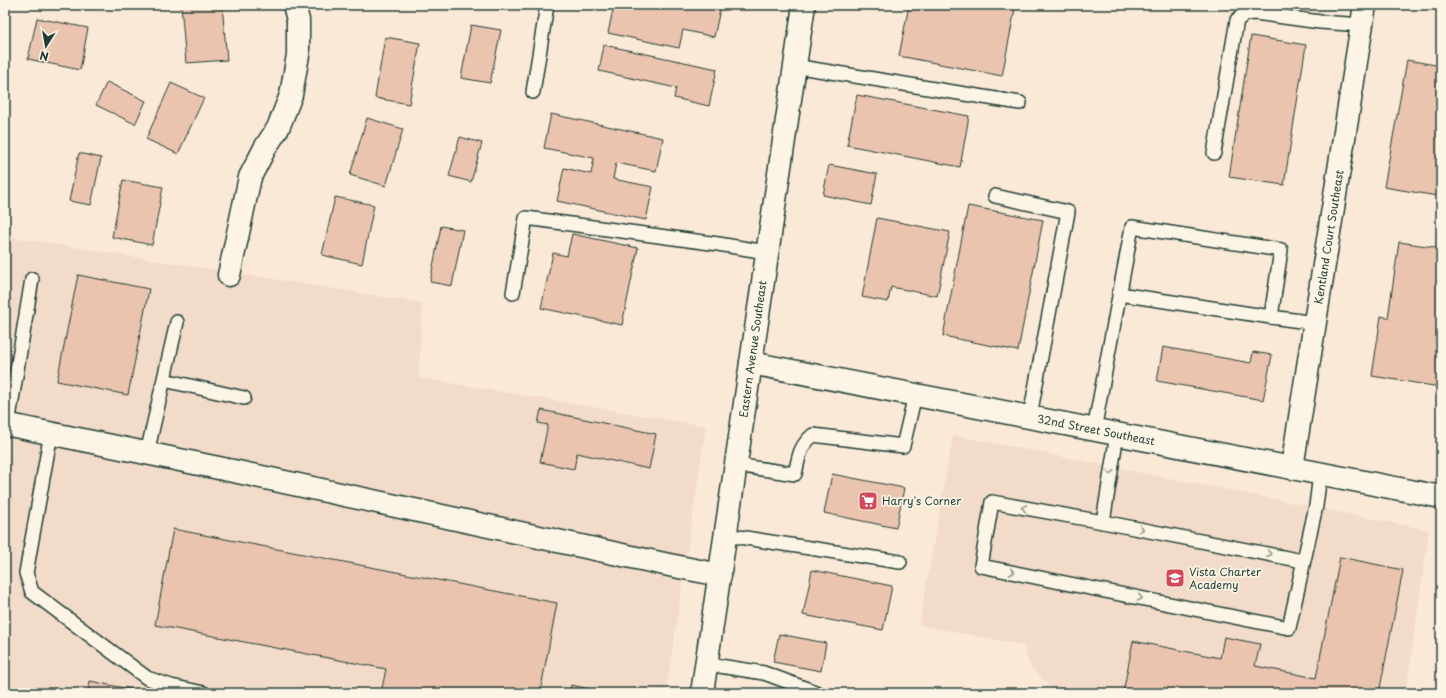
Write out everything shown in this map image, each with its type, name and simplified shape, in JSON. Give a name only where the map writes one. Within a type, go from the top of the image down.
[{"type":"street","points":[[230,275],[250,177],[265,148],[278,128],[291,95],[298,55],[298,20],[294,5]]},
{"type":"street","name":"Eastern Avenue Southeast","points":[[702,693],[766,252],[804,5]]},
{"type":"street","name":"Kentland Court Southeast","points":[[1292,468],[1364,15]]},
{"type":"street","name":"32nd Street Southeast","points":[[751,363],[1441,497]]},
{"type":"street","points":[[6,424],[720,575]]},
{"type":"lane","points":[[533,92],[547,5]]},
{"type":"lane","points":[[1214,153],[1237,20],[1245,14],[1255,13],[1320,22],[1364,15]]},
{"type":"lane","points":[[794,66],[1020,103]]},
{"type":"lane","points":[[995,196],[1068,212],[1030,416]]},
{"type":"lane","points":[[513,293],[526,218],[766,252]]},
{"type":"lane","points":[[1094,430],[1132,227],[1281,250],[1271,317]]},
{"type":"lane","points":[[6,424],[32,279]]},
{"type":"lane","points":[[1119,294],[1315,323]]},
{"type":"lane","points":[[147,453],[177,322]]},
{"type":"lane","points":[[164,380],[244,398]]},
{"type":"lane","points":[[736,465],[795,474],[804,442],[813,435],[903,446],[915,395]]},
{"type":"lane","points":[[51,433],[26,573],[32,592],[147,678],[171,686],[204,693]]},
{"type":"lane","points":[[1103,522],[1117,434]]},
{"type":"lane","points":[[1304,561],[992,502],[981,566],[1289,628],[1304,561],[1316,506],[1320,474]]},
{"type":"lane","points":[[726,535],[900,562]]},
{"type":"lane","points":[[707,664],[764,673],[818,693]]},
{"type":"shaded area","points":[[5,236],[422,303],[419,378],[706,426],[666,693],[5,693]]},
{"type":"shaded area","name":"Vista Charter Academy","points":[[953,435],[1429,530],[1406,693],[1056,693],[1030,666],[1023,645],[919,625]]},
{"type":"building","points":[[181,5],[222,5],[227,60],[186,63]]},
{"type":"building","points":[[614,5],[721,5],[714,37],[683,30],[679,48],[608,33]]},
{"type":"building","points":[[909,5],[992,5],[1015,9],[1002,76],[899,56]]},
{"type":"building","points":[[37,18],[88,28],[80,70],[28,59]]},
{"type":"building","points":[[471,25],[501,30],[490,83],[461,78]]},
{"type":"building","points":[[5,32],[9,33],[5,48]]},
{"type":"building","points":[[1251,36],[1306,45],[1284,185],[1229,177]]},
{"type":"building","points":[[385,37],[420,43],[409,104],[375,98]]},
{"type":"building","points":[[604,45],[717,69],[709,106],[674,98],[676,88],[599,71]]},
{"type":"building","points":[[1407,60],[1441,66],[1441,173],[1437,196],[1384,187]]},
{"type":"building","points":[[107,82],[146,101],[135,124],[96,105]]},
{"type":"building","points":[[171,83],[204,98],[178,154],[146,139]]},
{"type":"building","points":[[857,95],[969,116],[960,167],[847,145]]},
{"type":"building","points":[[551,114],[663,138],[656,171],[616,163],[613,179],[653,187],[646,220],[557,201],[564,168],[591,174],[594,158],[544,148]]},
{"type":"building","points":[[367,118],[403,129],[386,186],[350,175]]},
{"type":"building","points":[[460,137],[482,143],[471,182],[449,176]]},
{"type":"building","points":[[79,153],[101,158],[91,205],[69,201]]},
{"type":"building","points":[[829,165],[877,174],[871,205],[823,195]]},
{"type":"building","points":[[123,180],[163,187],[152,245],[112,237]]},
{"type":"building","points":[[335,197],[374,205],[362,264],[322,255]]},
{"type":"building","points":[[968,206],[1043,220],[1018,351],[943,336]]},
{"type":"building","points":[[877,218],[950,232],[937,296],[891,287],[888,302],[862,297]]},
{"type":"building","points":[[441,226],[463,230],[452,286],[430,282]]},
{"type":"building","points":[[572,234],[638,248],[622,325],[541,308],[553,253],[567,256]]},
{"type":"building","points":[[1399,242],[1441,248],[1440,387],[1372,376],[1381,316],[1388,318]]},
{"type":"building","points":[[78,275],[149,289],[128,395],[57,381]]},
{"type":"building","points":[[1163,347],[1251,363],[1253,352],[1272,355],[1263,400],[1157,381]]},
{"type":"building","points":[[541,410],[656,434],[649,469],[577,453],[574,469],[540,462],[548,425],[538,423]]},
{"type":"building","points":[[832,474],[904,488],[896,528],[824,513]]},
{"type":"building","points":[[173,529],[557,603],[540,693],[381,693],[386,669],[155,625]]},
{"type":"building","points":[[1340,557],[1403,570],[1379,693],[1123,693],[1133,641],[1220,658],[1224,637],[1260,644],[1255,666],[1316,678]]},
{"type":"building","points":[[812,570],[892,586],[883,630],[803,615]]},
{"type":"building","points":[[779,634],[826,643],[821,671],[773,662]]},
{"type":"building","points":[[90,681],[149,693],[88,693]]},
{"type":"building","points":[[571,685],[609,693],[569,693]]},
{"type":"place","name":"Harry's Corner","points":[[868,501]]},
{"type":"place","name":"Vista Charter Academy","points":[[1175,578]]}]
